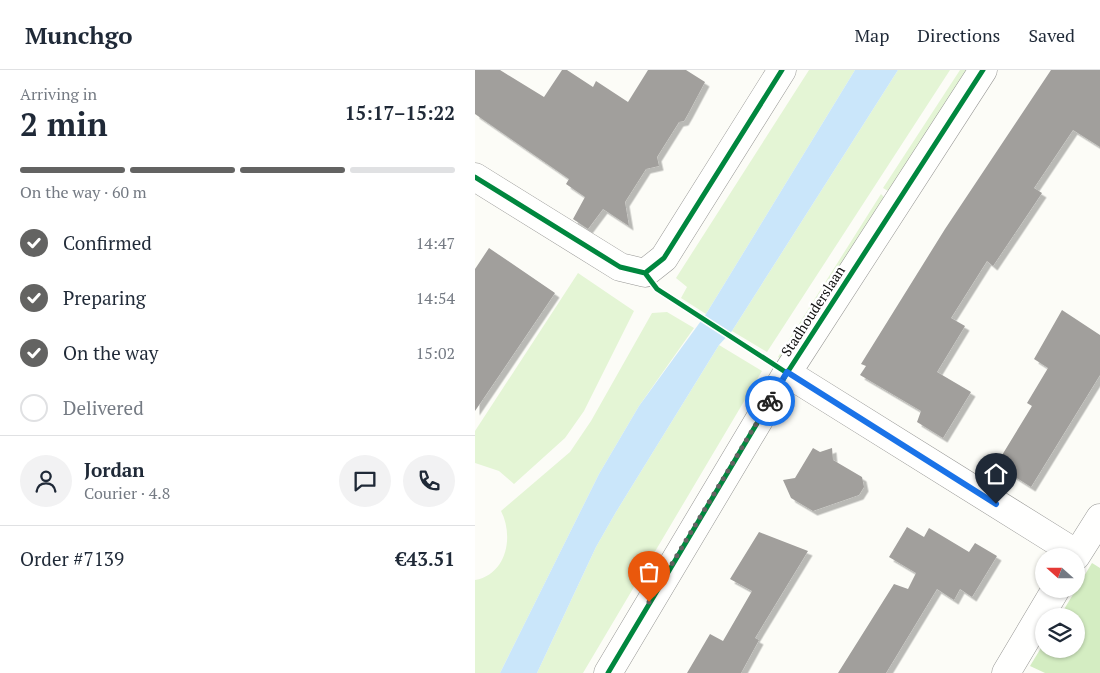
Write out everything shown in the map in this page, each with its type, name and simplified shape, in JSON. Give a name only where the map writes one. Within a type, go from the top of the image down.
[{"type":"street","points":[[475,176],[620,267],[645,273],[664,258],[782,70]]},
{"type":"street","name":"Stadhouderslaan","points":[[608,673],[787,372],[983,70]]},
{"type":"street","points":[[787,372],[1065,548]]},
{"type":"street","points":[[1081,548],[1100,518]]},
{"type":"street","points":[[1006,673],[1051,598]]},
{"type":"green space","points":[[809,70],[855,70],[706,314],[681,298],[687,287],[676,278]]},
{"type":"green space","points":[[898,70],[950,70],[767,352],[732,331]]},
{"type":"green space","points":[[960,70],[973,70],[937,117],[888,191],[883,188]]},
{"type":"green space","points":[[881,194],[884,197],[781,359],[778,357]]},
{"type":"green space","points":[[578,273],[634,311],[584,411],[565,438],[514,484],[499,471],[475,463],[475,431]]},
{"type":"green space","points":[[667,312],[694,328],[639,406],[599,474],[500,673],[475,673],[475,580],[486,576],[494,570],[501,562],[505,553],[507,531],[501,511],[570,452],[591,421],[652,313]]},
{"type":"green space","points":[[719,345],[762,371],[583,673],[537,673],[596,547]]},
{"type":"green space","points":[[1092,563],[1100,568],[1100,673],[1045,673],[1030,666],[1035,658],[1085,658],[1085,608],[1065,608],[1071,598],[1085,598],[1085,575]]},
{"type":"water","points":[[855,70],[898,70],[732,331],[719,345],[616,512],[596,547],[537,673],[500,673],[599,474],[639,406],[706,314]]},
{"type":"building","points":[[475,70],[500,70],[544,97],[562,70],[567,70],[593,87],[596,81],[628,102],[648,70],[686,70],[705,82],[684,121],[679,122],[657,157],[659,166],[646,169],[625,202],[629,226],[603,209],[588,229],[573,219],[585,197],[566,184],[569,179],[475,114]]},
{"type":"building","points":[[1051,70],[1100,70],[1100,147],[1073,130],[1034,188],[1042,193],[993,266],[987,261],[951,318],[965,326],[937,372],[971,392],[943,438],[917,422],[921,411],[860,375],[866,366],[861,364],[945,229]]},
{"type":"building","points":[[489,248],[555,293],[475,411],[475,269]]},
{"type":"building","points":[[1062,310],[1100,335],[1100,375],[1031,487],[996,465],[1032,406],[1027,403],[1048,368],[1034,359]]},
{"type":"building","points":[[813,448],[820,452],[832,448],[833,460],[862,477],[864,487],[859,495],[813,511],[791,498],[783,480],[795,478]]},
{"type":"building","points":[[907,527],[924,537],[929,528],[969,552],[975,543],[997,556],[972,597],[960,589],[954,600],[937,589],[886,673],[838,673],[894,584],[908,589],[916,573],[889,557]]},
{"type":"building","points":[[759,532],[808,551],[755,638],[759,640],[741,673],[687,673],[710,634],[723,641],[752,591],[730,579]]},
{"type":"cycle path","points":[[645,273],[664,258],[782,70]]},
{"type":"cycle path","points":[[608,673],[787,373],[983,70]]},
{"type":"cycle path","points":[[475,177],[620,267],[645,273]]},
{"type":"cycle path","points":[[645,273],[657,289],[787,373]]},
{"type":"way so far","points":[[649,602],[770,401]]},
{"type":"route","points":[[770,401],[787,372],[996,504]]}]
